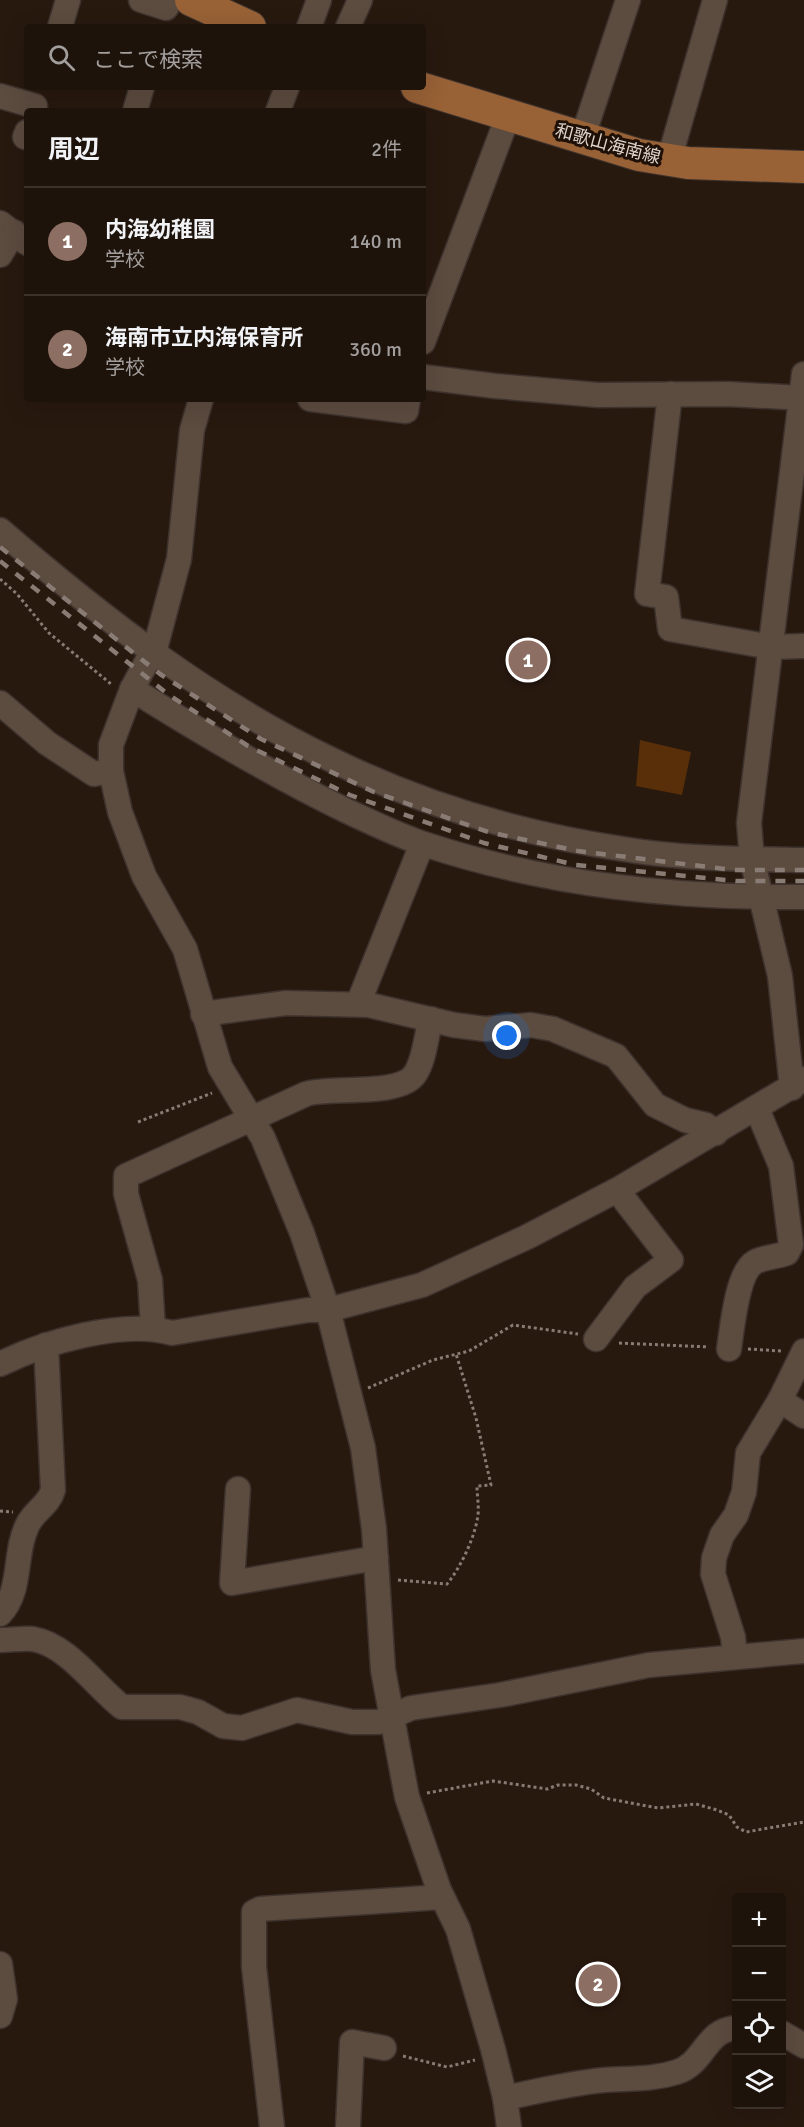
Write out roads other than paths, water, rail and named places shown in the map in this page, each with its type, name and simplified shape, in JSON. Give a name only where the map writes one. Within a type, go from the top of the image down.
[{"type":"main road","points":[[172,9],[237,24]]},
{"type":"main road","name":"和歌山海南線","points":[[426,90],[639,155],[669,160],[804,167]]},
{"type":"street","points":[[61,24],[69,0]]},
{"type":"street","points":[[141,0],[172,9]]},
{"type":"street","points":[[310,24],[319,0]]},
{"type":"street","points":[[349,24],[360,0]]},
{"type":"street","points":[[582,139],[628,0]]},
{"type":"street","points":[[669,160],[715,0]]},
{"type":"street","points":[[136,108],[141,90]]},
{"type":"street","points":[[279,108],[286,90]]},
{"type":"street","points":[[0,96],[36,101]]},
{"type":"street","points":[[426,334],[508,116]]},
{"type":"street","points":[[0,255],[14,232]]},
{"type":"street","points":[[0,1364],[46,1345],[122,1330],[153,1328],[172,1333],[308,1310],[328,1310],[423,1285],[527,1237],[617,1190],[798,1083],[780,976],[752,859],[749,823],[803,398],[804,374]]},
{"type":"street","points":[[426,376],[495,387],[598,395],[670,394],[803,398]]},
{"type":"street","points":[[670,394],[647,594],[666,597],[670,629],[771,647],[804,646]]},
{"type":"street","points":[[200,402],[192,430],[179,559],[152,653],[131,693],[111,745],[111,771],[120,812],[144,876],[185,948],[220,1067],[263,1138],[302,1233],[328,1310],[363,1448],[377,1568],[383,1670],[407,1797],[442,1897],[458,1929],[495,2056],[509,2127]]},
{"type":"street","points":[[334,402],[406,411],[408,402]]},
{"type":"street","points":[[0,530],[49,573],[152,653],[244,711],[330,759],[438,803],[538,833],[624,850],[752,859],[804,860]]},
{"type":"street","points":[[131,693],[302,789],[422,844],[485,862],[584,883],[658,894],[804,897]]},
{"type":"street","points":[[0,703],[47,743],[94,774],[111,771]]},
{"type":"street","points":[[358,1004],[422,844]]},
{"type":"street","points":[[203,1014],[286,1003],[358,1004],[454,1025],[484,1029],[531,1025],[553,1029],[616,1056],[655,1106],[685,1120],[706,1125],[716,1133]]},
{"type":"street","points":[[153,1328],[150,1280],[126,1194],[126,1176],[316,1091],[382,1088],[408,1080],[415,1075],[420,1064],[430,1019]]},
{"type":"street","points":[[729,1348],[735,1308],[746,1272],[756,1262],[784,1255],[790,1250],[797,1221],[781,1166],[757,1109]]},
{"type":"street","points":[[596,1339],[635,1287],[671,1260],[617,1190]]},
{"type":"street","points":[[0,1614],[13,1596],[22,1543],[29,1522],[50,1499],[53,1490],[46,1345]]},
{"type":"street","points":[[735,1657],[733,1637],[712,1574],[714,1558],[744,1492],[748,1453],[780,1400],[804,1351]]},
{"type":"street","points":[[780,1400],[804,1416]]},
{"type":"street","points":[[238,1489],[232,1583],[377,1568]]},
{"type":"street","points":[[0,1640],[32,1639],[48,1644],[66,1656],[122,1707],[180,1707],[198,1712],[223,1726],[242,1728],[255,1726],[297,1710],[352,1722],[379,1722],[411,1708],[500,1695],[649,1665],[804,1651]]},
{"type":"street","points":[[272,2127],[254,1967],[254,1912],[260,1909],[442,1897]]},
{"type":"street","points":[[0,1964],[5,1999],[0,2016]]},
{"type":"street","points":[[505,2098],[604,2080],[657,2078],[685,2069],[697,2061],[714,2036],[732,2029]]},
{"type":"street","points":[[786,2035],[804,2046]]},
{"type":"street","points":[[348,2127],[352,2042],[390,2051]]},
{"type":"railway","points":[[0,547],[160,674],[261,739],[374,792],[488,832],[578,851],[733,870],[804,870]]},
{"type":"railway","points":[[0,561],[169,695],[248,746],[350,795],[484,843],[576,865],[736,881],[804,881]]},
{"type":"place","name":"内海幼稚園","points":[[528,660]]},
{"type":"place","name":"海南市立内海保育所","points":[[598,1984]]}]
